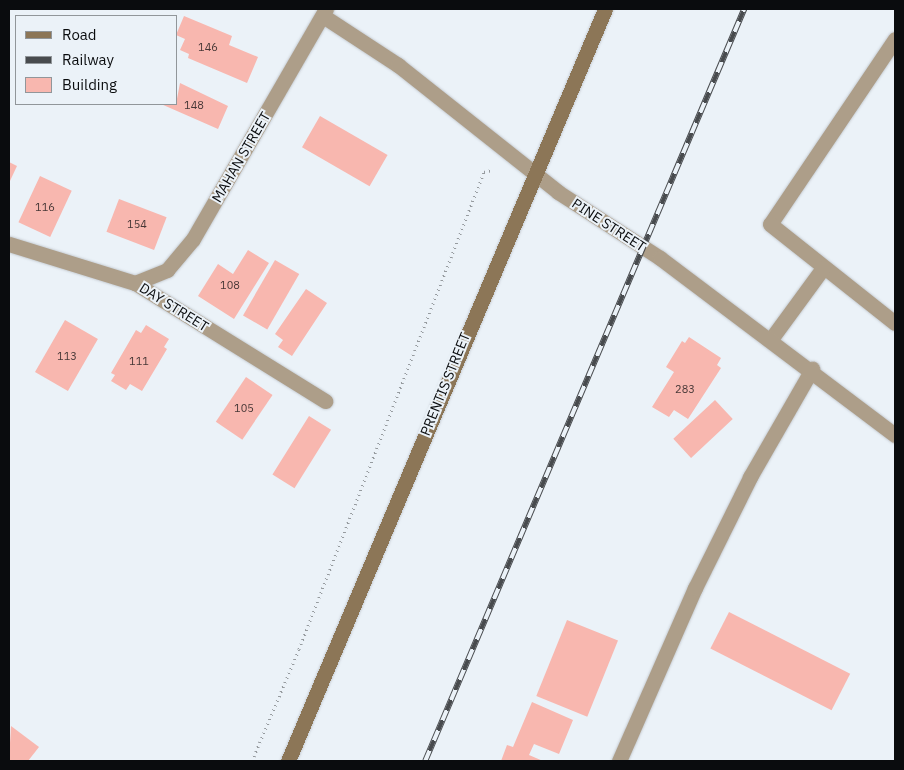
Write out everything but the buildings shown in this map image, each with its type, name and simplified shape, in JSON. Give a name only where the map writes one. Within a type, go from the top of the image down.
[{"type":"street","name":"PRENTIS STREET","points":[[288,761],[533,172],[605,9]]},
{"type":"street","name":"PINE STREET","points":[[324,12],[398,65],[533,172],[771,339],[895,435]]},
{"type":"street","name":"MAHAN STREET","points":[[135,283],[167,270],[193,239],[324,12]]},
{"type":"street","points":[[895,39],[770,224],[823,268],[895,323]]},
{"type":"street","name":"DAY STREET","points":[[9,244],[135,283],[325,401]]},
{"type":"street","points":[[771,339],[823,268]]},
{"type":"street","points":[[619,761],[704,571],[750,477],[812,370]]},
{"type":"path","points":[[252,761],[303,641],[484,172],[493,169]]},
{"type":"railway","points":[[425,761],[744,9]]}]
